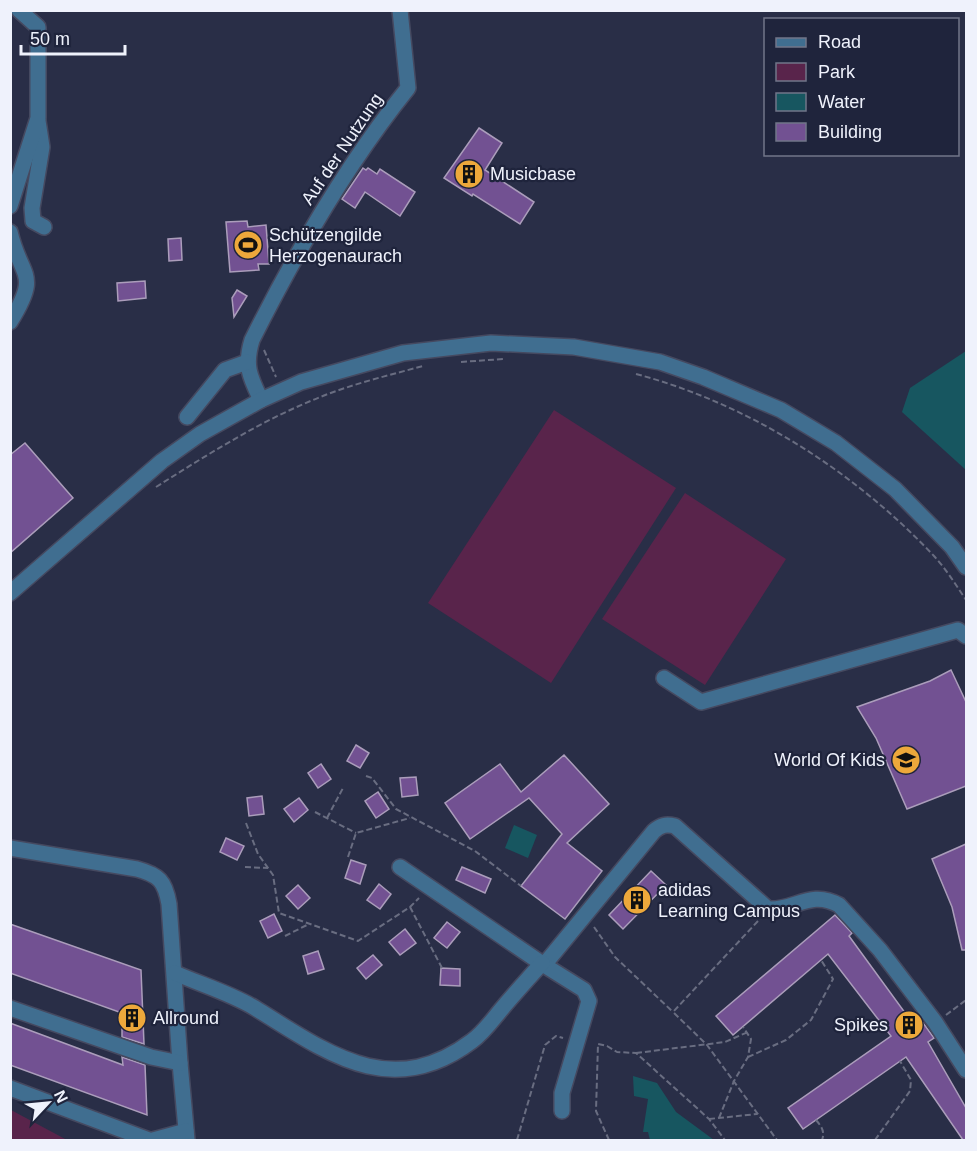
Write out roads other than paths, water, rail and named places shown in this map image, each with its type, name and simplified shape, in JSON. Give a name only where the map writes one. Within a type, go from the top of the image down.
[{"type":"street","points":[[20,10],[38,27],[38,118],[42,147],[32,208],[33,221],[44,227]]},
{"type":"street","name":"Auf der Nutzung","points":[[247,362],[252,340],[328,200],[381,121],[408,88],[400,10]]},
{"type":"street","points":[[10,206],[38,118]]},
{"type":"street","points":[[10,232],[26,271],[28,286],[10,322]]},
{"type":"street","points":[[10,593],[162,461],[200,434],[261,400],[301,382],[403,353],[491,343],[574,347],[660,362],[703,376],[781,410],[836,443],[895,489],[952,547],[966,567]]},
{"type":"street","points":[[187,417],[225,370],[247,362],[250,378],[261,400]]},
{"type":"street","points":[[664,678],[701,702],[958,630],[966,636]]},
{"type":"street","points":[[175,973],[228,994],[288,1030],[347,1061],[376,1069],[418,1067],[436,1061],[472,1041],[488,1027],[654,831],[668,824],[681,831],[768,909],[776,909],[813,898],[832,901],[839,905],[880,950],[935,1022],[966,1070]]},
{"type":"street","points":[[10,848],[137,869],[158,877],[167,892],[169,904],[187,1136],[151,1140],[10,1088]]},
{"type":"street","points":[[400,867],[579,986],[588,997],[589,1001],[562,1093],[562,1111]]},
{"type":"street","points":[[10,1008],[151,1057],[180,1063]]},
{"type":"water","points":[[966,351],[966,470],[902,412],[910,388]]},
{"type":"water","points":[[514,825],[537,835],[528,858],[505,848]]},
{"type":"water","points":[[633,1076],[657,1083],[676,1112],[714,1140],[650,1140],[648,1132],[643,1132],[648,1099],[634,1096]]},
{"type":"place","name":"Musicbase","points":[[469,174]]},
{"type":"place","name":"Schützengilde Herzogenaurach","points":[[248,245]]},
{"type":"place","name":"World Of Kids","points":[[906,760]]},
{"type":"place","name":"adidas Learning Campus","points":[[637,900]]},
{"type":"place","name":"Allround","points":[[132,1018]]},
{"type":"place","name":"Spikes","points":[[909,1025]]}]
